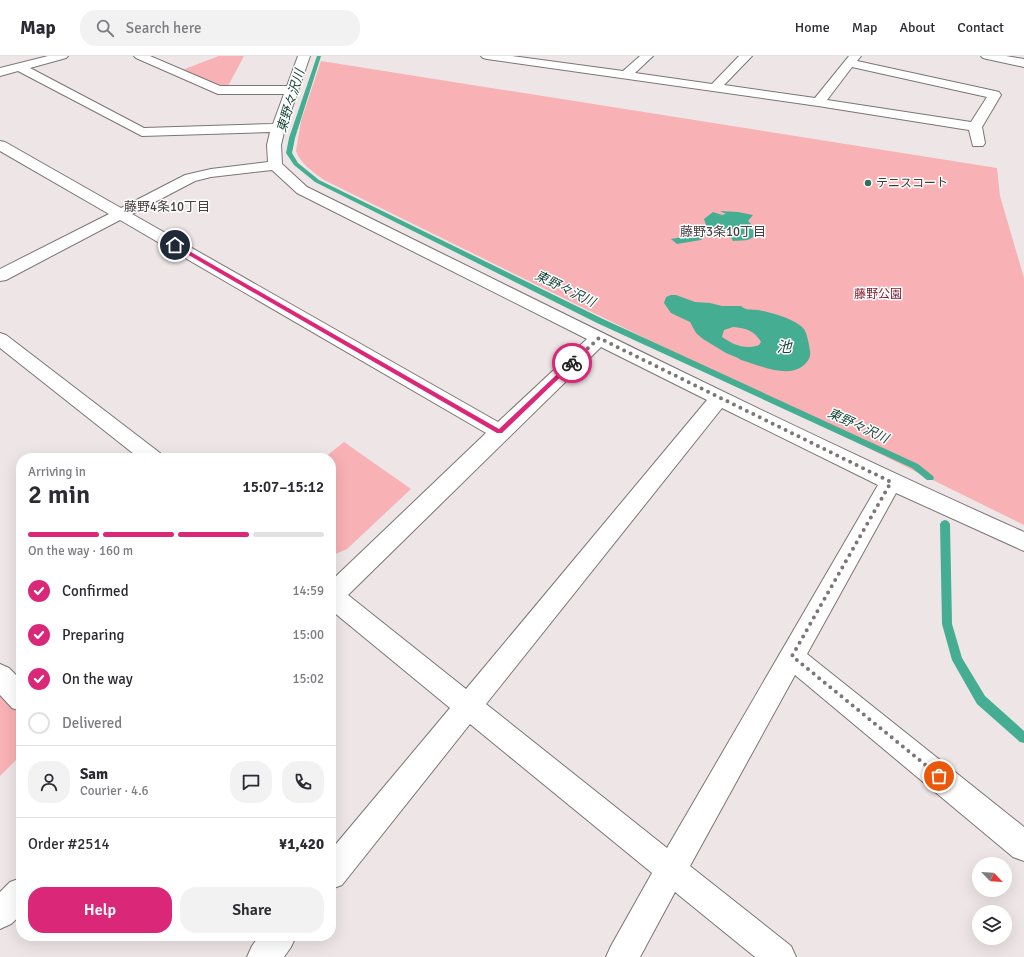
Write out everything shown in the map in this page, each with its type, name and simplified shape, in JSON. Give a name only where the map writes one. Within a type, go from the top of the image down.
[{"type":"street","points":[[0,72],[62,56]]},
{"type":"street","points":[[140,56],[218,90],[290,90]]},
{"type":"street","points":[[304,56],[290,90],[274,144],[274,165],[302,190],[891,482],[1024,542]]},
{"type":"street","points":[[487,56],[519,58],[625,76],[818,102],[975,127]]},
{"type":"street","points":[[625,76],[647,56]]},
{"type":"street","points":[[714,88],[746,56]]},
{"type":"street","points":[[986,56],[1024,63]]},
{"type":"street","points":[[818,102],[852,60],[995,95],[975,127],[978,143]]},
{"type":"street","points":[[20,67],[142,132],[278,128]]},
{"type":"street","points":[[0,145],[500,432]]},
{"type":"street","points":[[0,276],[190,178],[211,173],[274,165]]},
{"type":"street","points":[[336,591],[599,338]]},
{"type":"street","points":[[0,339],[147,453]]},
{"type":"street","points":[[336,868],[719,398]]},
{"type":"street","points":[[622,957],[891,482]]},
{"type":"street","points":[[336,600],[780,957]]},
{"type":"street","points":[[792,656],[1024,846]]},
{"type":"street","points":[[0,676],[16,694]]},
{"type":"street","points":[[0,913],[16,898]]},
{"type":"street","points":[[263,957],[276,941]]},
{"type":"green space","points":[[219,56],[244,56],[228,86],[220,85],[182,70]]},
{"type":"green space","name":"藤野公園","points":[[321,61],[997,168],[1000,196],[1024,278],[1024,525],[324,180],[304,164],[296,151],[301,121]]},
{"type":"green space","points":[[344,442],[411,489],[347,549],[336,554],[336,453],[330,453]]},
{"type":"green space","points":[[16,674],[16,760],[0,776],[0,690]]},
{"type":"water","points":[[720,211],[753,215],[748,221],[752,225],[751,229],[757,232],[750,239],[733,241],[730,236],[714,230],[710,231],[701,240],[677,244],[671,239],[694,235],[706,225],[704,219],[713,212],[722,215],[726,214]]},
{"type":"water","name":"池","points":[[676,295],[695,302],[710,303],[722,306],[741,306],[743,308],[763,311],[788,319],[803,328],[807,335],[810,353],[808,361],[799,369],[783,371],[765,368],[741,360],[703,339],[696,333],[690,322],[671,313],[664,303],[666,297]],"holes":[[[738,327],[746,329],[756,335],[761,342],[759,345],[744,347],[722,337],[724,330]]]},
{"type":"waterway","name":"東野々沢川","points":[[319,56],[292,138],[289,153],[296,164],[317,181],[600,321],[915,466],[930,478]]},
{"type":"waterway","name":"東野々沢川","points":[[945,524],[947,624],[957,660],[981,700],[1024,738]]},
{"type":"way so far","points":[[572,363],[599,338],[891,482],[792,656],[939,776]]},
{"type":"place","name":"テニスコート","points":[[868,183]]},
{"type":"district","name":"藤野4条10丁目","points":[[167,207]]},
{"type":"district","name":"藤野3条10丁目","points":[[723,232]]},
{"type":"route","points":[[175,245],[500,432],[572,363]]}]
